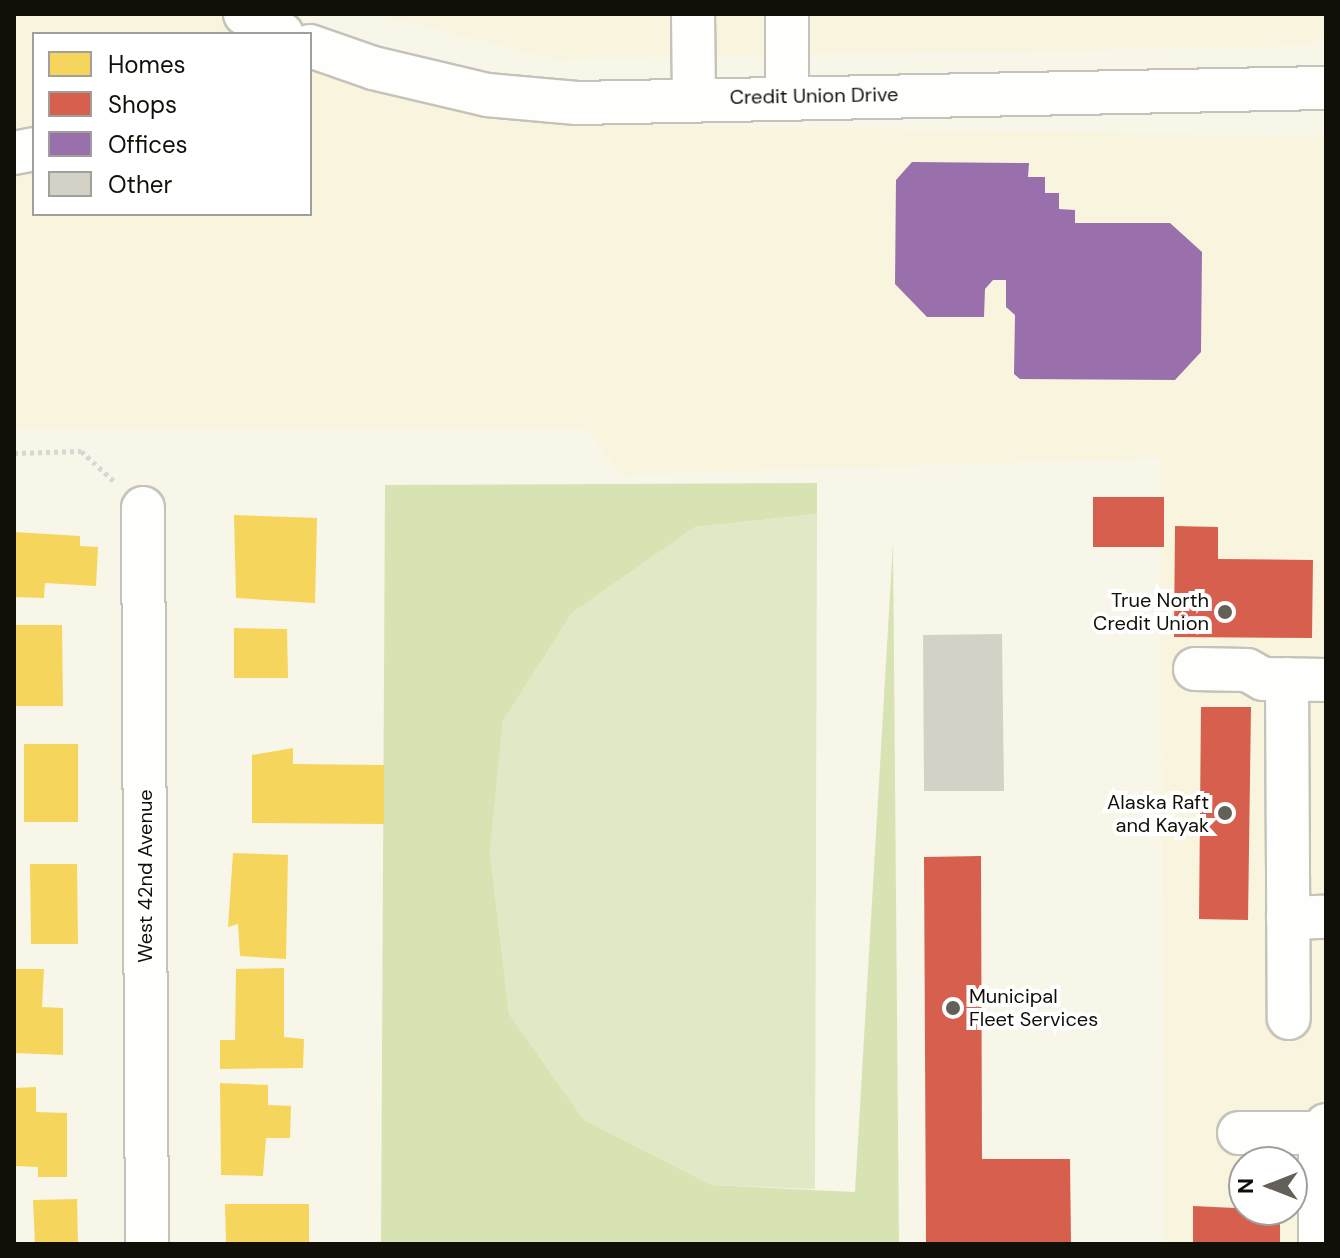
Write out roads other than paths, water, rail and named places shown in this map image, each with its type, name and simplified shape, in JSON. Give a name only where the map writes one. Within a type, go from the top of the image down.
[{"type":"street","points":[[245,14],[278,32]]},
{"type":"street","points":[[312,38],[321,14]]},
{"type":"street","points":[[693,14],[694,98]]},
{"type":"street","points":[[787,14],[787,97]]},
{"type":"street","name":"Credit Union Drive","points":[[312,44],[373,68],[487,95],[577,103],[694,98],[1326,88]]},
{"type":"street","name":"West 42nd Avenue","points":[[143,508],[147,1244]]},
{"type":"street","points":[[1195,669],[1247,670],[1263,679],[1307,680],[1307,917],[1289,1018]]},
{"type":"street","points":[[1239,1133],[1323,1129],[1320,1244]]},
{"type":"place","name":"True North Credit Union","points":[[1225,612]]},
{"type":"place","name":"Alaska Raft and Kayak","points":[[1225,813]]},
{"type":"place","name":"Municipal Fleet Services","points":[[953,1008]]}]
